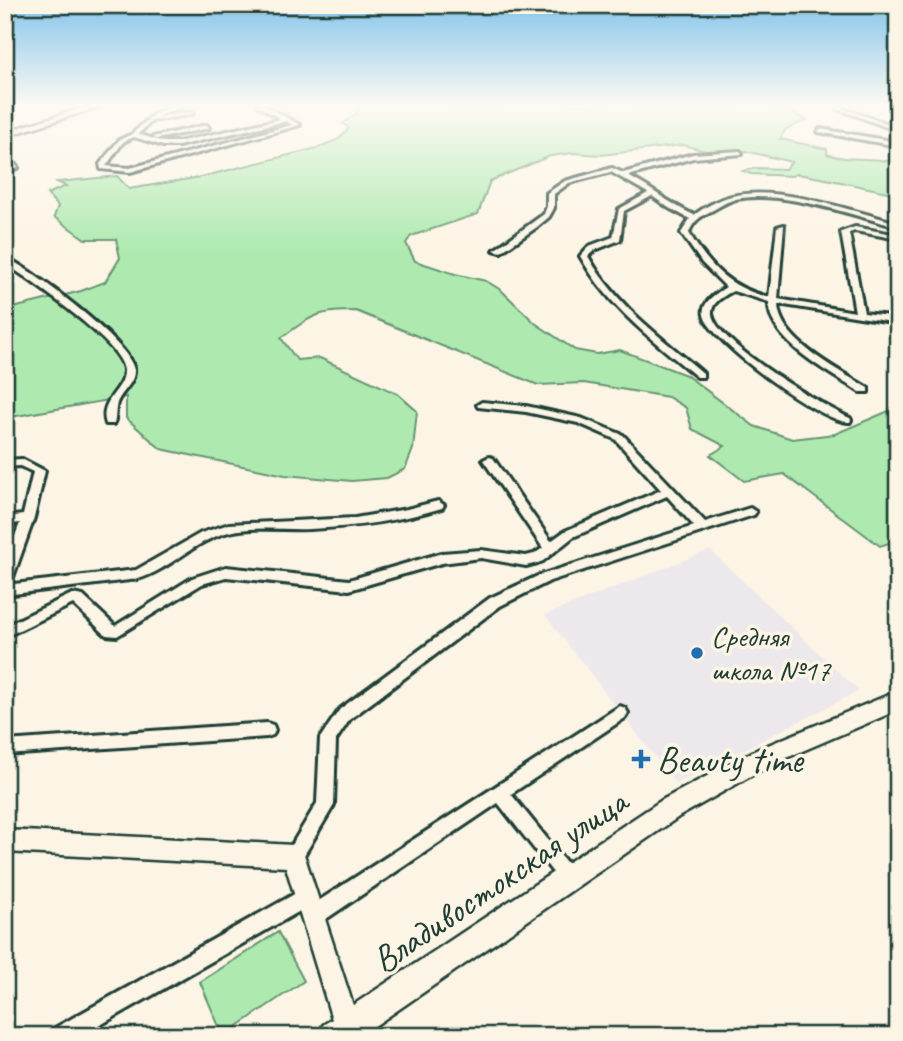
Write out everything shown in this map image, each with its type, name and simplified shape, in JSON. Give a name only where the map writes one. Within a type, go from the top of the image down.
[{"type":"main road","name":"Владивостокская улица","points":[[344,1033],[568,877],[712,784],[764,757],[895,705]]},
{"type":"street","points":[[111,154],[103,168],[130,170],[195,154]]},
{"type":"street","points":[[625,175],[693,156],[731,154]]},
{"type":"street","points":[[5,170],[16,167]]},
{"type":"street","points":[[498,250],[520,233],[543,222],[551,208],[550,193],[557,187],[607,170],[625,175],[671,207],[694,218]]},
{"type":"street","points":[[652,193],[621,211],[617,238],[592,248],[584,256],[593,276],[617,302],[700,375]]},
{"type":"street","points":[[898,225],[826,207],[754,196],[734,197],[694,218],[685,233],[717,275],[731,288],[776,300],[898,320]]},
{"type":"street","points":[[781,227],[774,316],[783,332],[817,360],[864,390]]},
{"type":"street","points":[[860,315],[845,232],[855,229],[898,237]]},
{"type":"street","points":[[5,259],[93,325],[127,358],[130,369],[127,379],[111,403],[110,422]]},
{"type":"street","points":[[731,288],[710,303],[707,312],[709,320],[731,343],[787,388],[846,420]]},
{"type":"street","points":[[482,405],[526,409],[597,426],[619,438],[702,527]]},
{"type":"street","points":[[489,460],[550,549]]},
{"type":"street","points":[[5,464],[22,462],[39,471],[28,518],[12,545],[5,580]]},
{"type":"street","points":[[5,632],[72,599],[78,600],[110,631],[117,631],[197,581],[226,572],[349,585],[442,558],[481,554],[526,561],[538,558],[569,534],[669,491]]},
{"type":"street","points":[[5,590],[138,574],[157,567],[211,534],[229,528],[392,517],[438,505]]},
{"type":"street","points":[[344,1033],[295,856],[325,805],[328,738],[345,714],[495,602],[545,578],[750,512]]},
{"type":"street","points":[[5,521],[28,518]]},
{"type":"street","points":[[538,558],[545,578]]},
{"type":"street","points":[[60,1036],[310,906],[500,793],[620,713]]},
{"type":"street","points":[[5,748],[267,730]]},
{"type":"street","points":[[500,793],[568,877]]},
{"type":"street","points":[[5,841],[295,856]]},
{"type":"shaded area","name":"Средняя школа №17","points":[[710,550],[859,691],[676,784],[545,615]]},
{"type":"green space","points":[[295,154],[569,154],[550,156],[490,181],[478,214],[411,236],[406,243],[415,261],[486,281],[501,290],[535,323],[575,350],[597,354],[620,350],[686,375],[754,426],[792,439],[835,434],[898,407],[898,540],[880,546],[784,474],[744,481],[710,455],[725,446],[692,429],[686,408],[668,397],[584,383],[538,385],[356,311],[323,313],[281,338],[297,360],[320,358],[398,394],[417,411],[413,449],[405,469],[387,478],[352,481],[285,475],[161,449],[126,418],[126,397],[5,418],[5,310],[81,291],[105,282],[120,258],[116,239],[85,239],[54,217],[58,206],[47,194],[66,186],[57,182],[117,176],[129,189],[201,177]]},
{"type":"green space","points":[[756,154],[827,154],[836,157],[889,161],[898,164],[898,194],[796,174],[751,174],[743,171],[755,168],[785,169],[792,162]]},
{"type":"green space","points":[[278,932],[304,981],[223,1036],[200,982]]},
{"type":"place","name":"Средняя школа №17","points":[[697,653]]},
{"type":"place","name":"Beauty time","points":[[641,759]]}]
